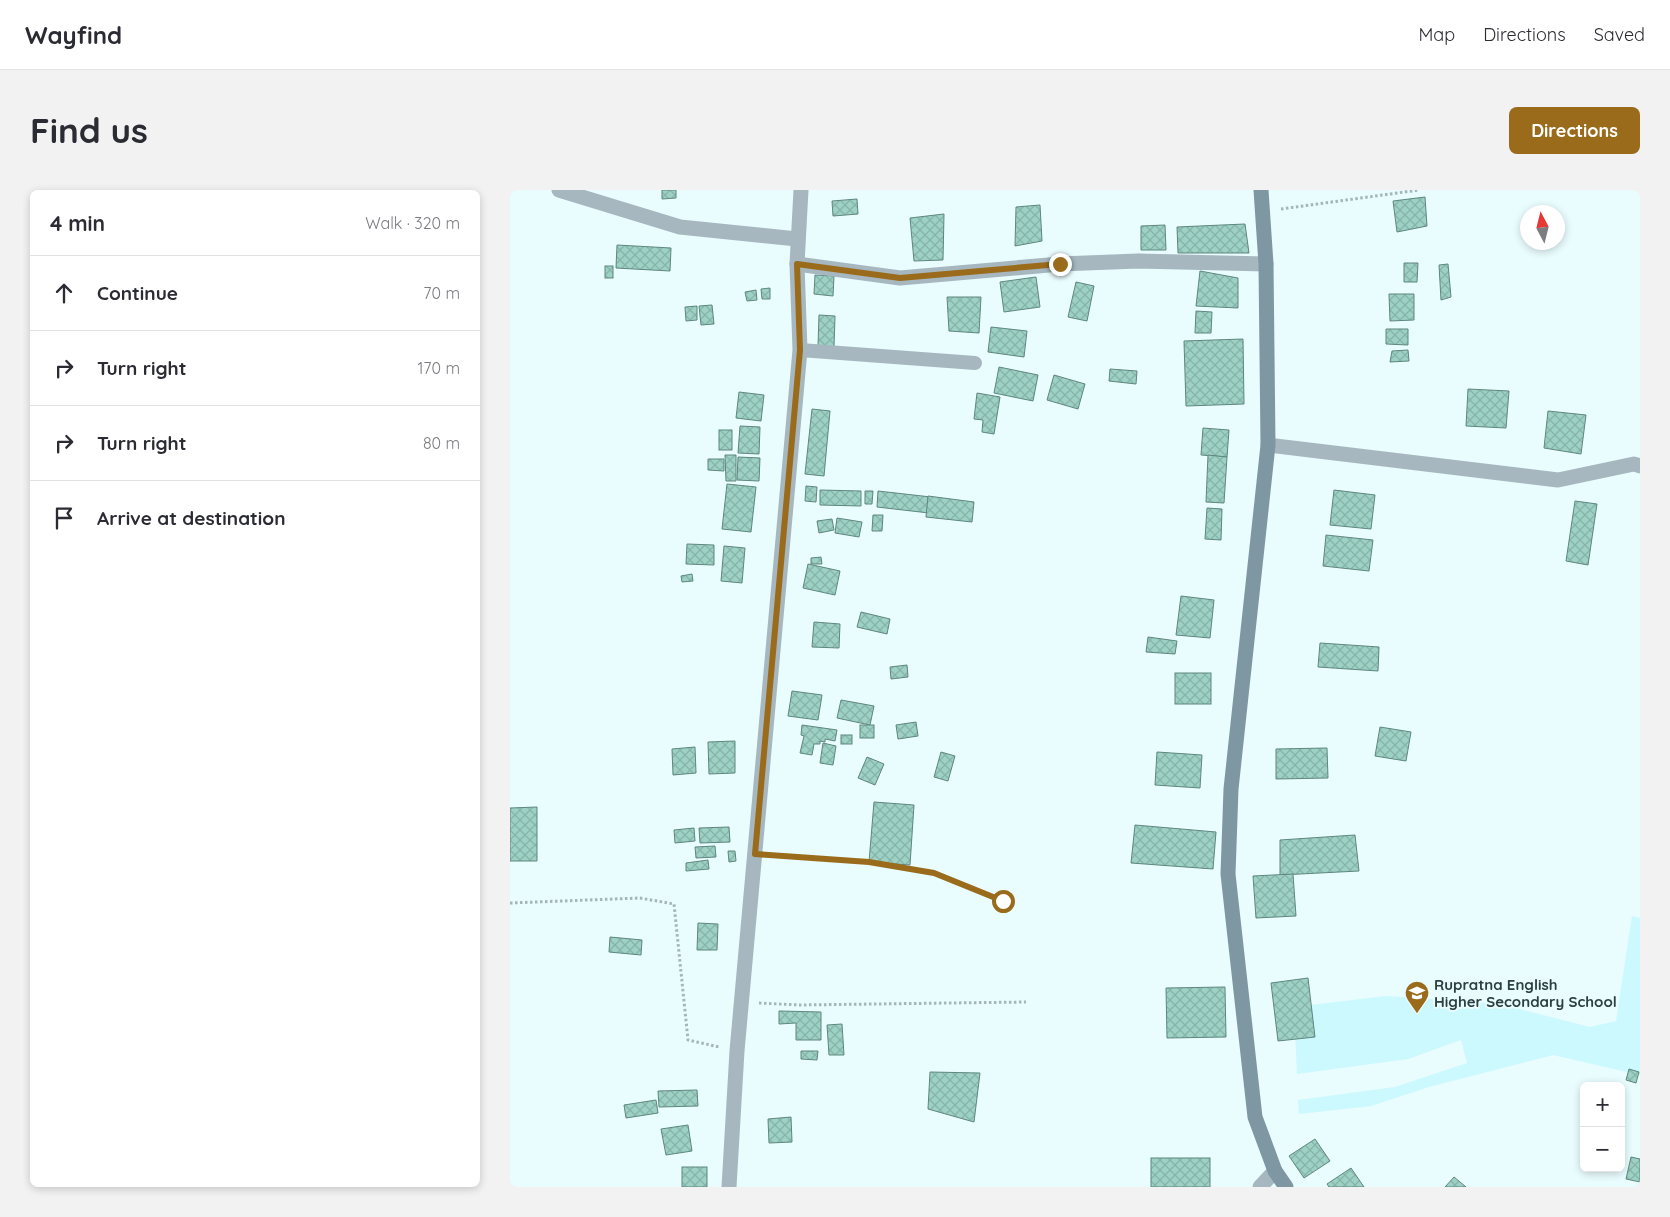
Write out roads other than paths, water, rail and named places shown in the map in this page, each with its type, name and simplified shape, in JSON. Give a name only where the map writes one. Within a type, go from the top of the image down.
[{"type":"street","points":[[558,190],[680,227],[797,239]]},
{"type":"street","points":[[729,1187],[741,1002],[800,350],[797,239],[801,190]]},
{"type":"street","points":[[1261,190],[1266,264],[1268,445],[1231,789],[1228,874],[1255,1117],[1275,1171],[1286,1187]]},
{"type":"street","points":[[797,264],[900,278],[1060,264],[1138,261],[1266,264]]},
{"type":"street","points":[[1268,445],[1558,480],[1634,464],[1640,466]]},
{"type":"street","points":[[1260,1187],[1275,1171]]},
{"type":"lane","points":[[800,350],[975,363]]},
{"type":"place","name":"Rupratna English Higher Secondary School","points":[[1417,1014]]}]
